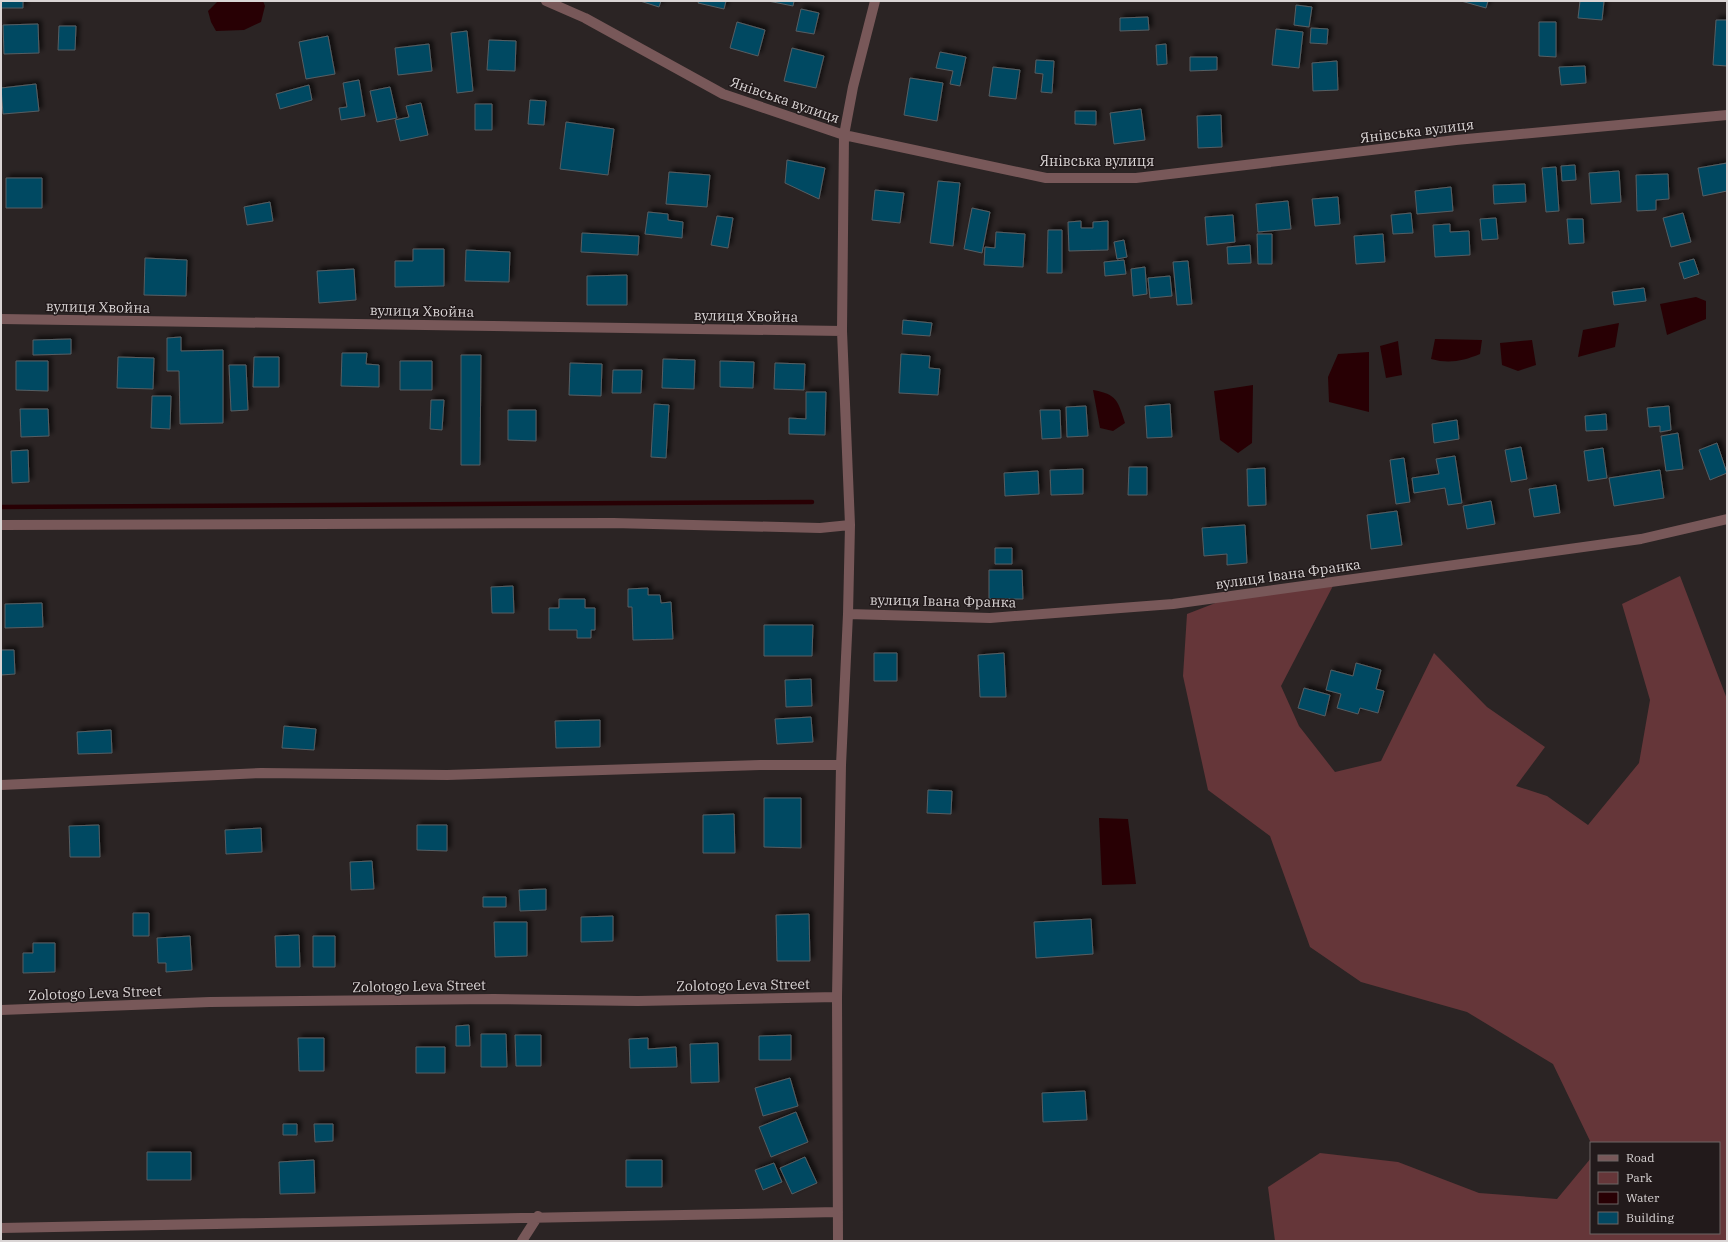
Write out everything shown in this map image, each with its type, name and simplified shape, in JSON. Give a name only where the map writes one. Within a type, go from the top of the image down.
[{"type":"street","name":"Янівська вулиця","points":[[546,1],[585,18],[723,94],[844,135],[1046,178],[1136,178],[1456,140],[1727,115]]},
{"type":"street","points":[[838,1241],[837,997],[841,765],[848,614],[850,525],[842,331],[844,135],[853,87],[875,1]]},
{"type":"street","name":"вулиця Хвойна","points":[[1,320],[842,331]]},
{"type":"street","name":"вулиця Івана Франка","points":[[848,614],[990,618],[1173,604],[1641,539],[1727,518]]},
{"type":"street","points":[[1,525],[613,523],[820,528],[850,525]]},
{"type":"street","points":[[1,785],[261,773],[447,775],[744,766],[841,765]]},
{"type":"street","name":"Zolotogo Leva Street","points":[[1,1010],[210,1002],[486,999],[638,1001],[837,997]]},
{"type":"street","points":[[1,1228],[538,1216],[838,1212]]},
{"type":"street","points":[[522,1241],[538,1216]]},
{"type":"green space","points":[[1680,576],[1727,699],[1727,1241],[1275,1241],[1268,1187],[1320,1153],[1398,1162],[1479,1193],[1557,1199],[1590,1159],[1590,1234],[1720,1234],[1720,1142],[1591,1142],[1553,1064],[1467,1012],[1361,982],[1310,947],[1270,836],[1208,790],[1183,676],[1187,614],[1249,590],[1335,582],[1281,686],[1299,726],[1335,772],[1381,761],[1434,653],[1487,707],[1545,747],[1516,786],[1547,796],[1588,825],[1639,763],[1650,700],[1622,604]]},
{"type":"water","points":[[218,1],[263,1],[265,6],[261,22],[244,30],[216,31],[211,22],[208,11]]},
{"type":"water","points":[[1696,297],[1706,301],[1706,319],[1667,335],[1660,304]]},
{"type":"water","points":[[1619,323],[1615,347],[1578,357],[1583,330]]},
{"type":"water","points":[[1435,339],[1482,340],[1480,354],[1456,361],[1438,361],[1431,359]]},
{"type":"water","points":[[1532,340],[1536,365],[1518,371],[1502,365],[1500,343]]},
{"type":"water","points":[[1398,341],[1402,375],[1386,378],[1380,346]]},
{"type":"water","points":[[1369,352],[1369,412],[1329,402],[1328,377],[1338,354]]},
{"type":"water","points":[[1253,385],[1252,443],[1238,453],[1220,440],[1214,391]]},
{"type":"water","points":[[1093,390],[1112,396],[1118,404],[1125,423],[1113,431],[1100,428]]},
{"type":"water","points":[[1099,818],[1128,819],[1136,884],[1102,885]]},
{"type":"building","points":[[1,1],[23,1],[23,8],[1,8]]},
{"type":"building","points":[[640,1],[661,1],[659,7]]},
{"type":"building","points":[[699,1],[726,1],[724,9],[698,3]]},
{"type":"building","points":[[768,1],[794,1],[793,6]]},
{"type":"building","points":[[1461,1],[1488,1],[1486,8]]},
{"type":"building","points":[[1580,1],[1604,1],[1602,20],[1578,18]]},
{"type":"building","points":[[1296,5],[1312,7],[1309,27],[1294,25]]},
{"type":"building","points":[[801,9],[819,13],[814,34],[796,31]]},
{"type":"building","points":[[1148,17],[1149,30],[1120,31],[1120,18]]},
{"type":"building","points":[[1716,20],[1727,20],[1727,66],[1713,65]]},
{"type":"building","points":[[737,22],[765,30],[758,56],[730,48]]},
{"type":"building","points":[[1539,22],[1556,22],[1556,57],[1539,56]]},
{"type":"building","points":[[38,24],[39,53],[4,54],[3,25]]},
{"type":"building","points":[[59,26],[76,26],[75,50],[58,50]]},
{"type":"building","points":[[1311,28],[1328,29],[1327,44],[1310,43]]},
{"type":"building","points":[[1276,29],[1303,32],[1299,68],[1272,65]]},
{"type":"building","points":[[467,31],[473,91],[457,93],[451,33]]},
{"type":"building","points":[[328,36],[335,74],[306,79],[299,42]]},
{"type":"building","points":[[489,40],[516,41],[515,71],[487,70]]},
{"type":"building","points":[[429,44],[432,71],[398,75],[395,48]]},
{"type":"building","points":[[1166,44],[1167,64],[1157,65],[1156,45]]},
{"type":"building","points":[[792,48],[824,56],[816,88],[784,81]]},
{"type":"building","points":[[940,52],[966,57],[960,86],[950,84],[953,71],[936,68]]},
{"type":"building","points":[[1190,57],[1217,57],[1217,70],[1190,71]]},
{"type":"building","points":[[1036,60],[1054,61],[1052,93],[1041,92],[1043,74],[1035,73]]},
{"type":"building","points":[[1337,61],[1338,90],[1313,91],[1312,63]]},
{"type":"building","points":[[1585,66],[1586,83],[1561,85],[1559,67]]},
{"type":"building","points":[[993,67],[1020,70],[1016,99],[989,96]]},
{"type":"building","points":[[910,78],[943,83],[937,121],[904,115]]},
{"type":"building","points":[[359,80],[365,116],[341,120],[339,108],[347,107],[343,83]]},
{"type":"building","points":[[36,84],[39,111],[3,114],[1,88]]},
{"type":"building","points":[[309,85],[312,100],[280,109],[276,94]]},
{"type":"building","points":[[390,87],[397,118],[377,122],[370,91]]},
{"type":"building","points":[[530,100],[546,101],[544,125],[528,124]]},
{"type":"building","points":[[421,103],[428,135],[400,141],[395,120],[409,117],[406,106]]},
{"type":"building","points":[[475,104],[492,104],[492,130],[475,130]]},
{"type":"building","points":[[1141,109],[1145,140],[1114,144],[1110,113]]},
{"type":"building","points":[[1075,111],[1096,111],[1096,125],[1075,124]]},
{"type":"building","points":[[1221,115],[1222,147],[1198,148],[1197,116]]},
{"type":"building","points":[[566,122],[614,129],[608,175],[560,169]]},
{"type":"building","points":[[787,160],[825,168],[819,199],[785,183]]},
{"type":"building","points":[[1727,163],[1727,191],[1703,196],[1698,168]]},
{"type":"building","points":[[1575,165],[1576,180],[1562,181],[1561,166]]},
{"type":"building","points":[[1556,167],[1559,211],[1546,212],[1542,168]]},
{"type":"building","points":[[1619,171],[1621,202],[1591,204],[1589,173]]},
{"type":"building","points":[[669,172],[710,175],[707,207],[666,204]]},
{"type":"building","points":[[1668,174],[1669,199],[1656,200],[1656,210],[1637,211],[1636,175]]},
{"type":"building","points":[[6,178],[42,178],[42,208],[6,208]]},
{"type":"building","points":[[938,181],[960,183],[953,246],[930,243]]},
{"type":"building","points":[[1525,184],[1526,202],[1494,204],[1493,185]]},
{"type":"building","points":[[1451,187],[1453,211],[1417,214],[1415,191]]},
{"type":"building","points":[[875,190],[904,193],[900,223],[872,220]]},
{"type":"building","points":[[1338,197],[1340,224],[1315,226],[1312,199]]},
{"type":"building","points":[[1288,201],[1291,229],[1258,232],[1256,204]]},
{"type":"building","points":[[270,202],[273,221],[247,225],[244,207]]},
{"type":"building","points":[[972,208],[990,212],[982,253],[964,249]]},
{"type":"building","points":[[648,212],[668,214],[668,220],[683,222],[682,238],[645,234]]},
{"type":"building","points":[[1411,213],[1413,233],[1393,234],[1391,215]]},
{"type":"building","points":[[1683,213],[1691,242],[1671,247],[1663,218]]},
{"type":"building","points":[[1233,215],[1235,242],[1207,245],[1205,217]]},
{"type":"building","points":[[717,216],[733,218],[728,248],[711,245]]},
{"type":"building","points":[[1496,218],[1498,239],[1482,240],[1480,219]]},
{"type":"building","points":[[1567,219],[1583,219],[1584,243],[1569,244]]},
{"type":"building","points":[[1081,221],[1081,228],[1093,228],[1093,222],[1108,221],[1108,250],[1069,251],[1068,222]]},
{"type":"building","points":[[1450,224],[1450,232],[1469,231],[1470,255],[1435,257],[1433,225]]},
{"type":"building","points":[[1048,230],[1062,230],[1062,273],[1047,273]]},
{"type":"building","points":[[996,232],[1025,234],[1023,267],[984,265],[985,247],[995,248]]},
{"type":"building","points":[[582,233],[639,236],[638,255],[581,252]]},
{"type":"building","points":[[1257,234],[1272,234],[1272,264],[1258,264]]},
{"type":"building","points":[[1383,234],[1385,262],[1356,264],[1354,236]]},
{"type":"building","points":[[1124,240],[1127,257],[1117,259],[1114,242]]},
{"type":"building","points":[[1250,245],[1251,263],[1228,264],[1227,247]]},
{"type":"building","points":[[413,249],[444,249],[444,286],[395,287],[395,261],[413,261]]},
{"type":"building","points":[[466,250],[510,252],[509,282],[465,281]]},
{"type":"building","points":[[145,258],[187,260],[186,296],[144,295]]},
{"type":"building","points":[[1694,259],[1699,274],[1684,279],[1679,263]]},
{"type":"building","points":[[1124,260],[1126,274],[1105,276],[1104,262]]},
{"type":"building","points":[[1188,261],[1192,304],[1177,305],[1173,262]]},
{"type":"building","points":[[1145,267],[1147,294],[1133,296],[1131,269]]},
{"type":"building","points":[[354,269],[356,300],[319,303],[317,271]]},
{"type":"building","points":[[627,275],[627,305],[587,305],[587,276]]},
{"type":"building","points":[[1170,276],[1172,296],[1150,298],[1148,278]]},
{"type":"building","points":[[1644,288],[1646,301],[1614,305],[1612,292]]},
{"type":"building","points":[[903,320],[932,323],[930,336],[902,334]]},
{"type":"building","points":[[181,337],[181,351],[223,350],[223,423],[180,424],[179,371],[167,371],[167,338]]},
{"type":"building","points":[[71,339],[71,354],[33,355],[33,340]]},
{"type":"building","points":[[342,353],[367,353],[366,364],[379,365],[379,387],[341,386]]},
{"type":"building","points":[[901,354],[930,356],[929,368],[940,369],[938,395],[899,393]]},
{"type":"building","points":[[461,355],[481,355],[480,465],[461,465]]},
{"type":"building","points":[[118,357],[154,358],[153,389],[117,388]]},
{"type":"building","points":[[254,357],[279,357],[279,387],[253,387]]},
{"type":"building","points":[[663,359],[695,360],[694,389],[662,388]]},
{"type":"building","points":[[16,361],[48,361],[48,391],[16,390]]},
{"type":"building","points":[[400,361],[432,361],[432,390],[400,390]]},
{"type":"building","points":[[720,361],[754,362],[753,388],[720,387]]},
{"type":"building","points":[[570,363],[602,364],[601,396],[569,395]]},
{"type":"building","points":[[775,363],[805,364],[804,390],[774,389]]},
{"type":"building","points":[[229,365],[246,365],[248,410],[231,411]]},
{"type":"building","points":[[613,370],[642,370],[641,393],[612,393]]},
{"type":"building","points":[[806,392],[826,392],[825,435],[789,434],[789,418],[806,419]]},
{"type":"building","points":[[152,396],[171,396],[170,429],[151,428]]},
{"type":"building","points":[[431,400],[444,400],[442,430],[430,429]]},
{"type":"building","points":[[654,404],[669,405],[666,458],[651,457]]},
{"type":"building","points":[[1170,404],[1172,437],[1147,438],[1145,406]]},
{"type":"building","points":[[1086,406],[1088,436],[1067,437],[1066,407]]},
{"type":"building","points":[[1669,406],[1671,430],[1660,432],[1660,426],[1649,427],[1647,408]]},
{"type":"building","points":[[20,409],[48,409],[49,436],[21,437]]},
{"type":"building","points":[[508,410],[536,410],[536,441],[508,440]]},
{"type":"building","points":[[1040,410],[1060,410],[1061,438],[1042,439]]},
{"type":"building","points":[[1606,414],[1607,430],[1586,431],[1585,416]]},
{"type":"building","points":[[1457,420],[1459,439],[1434,443],[1432,424]]},
{"type":"building","points":[[1678,433],[1683,469],[1666,471],[1661,436]]},
{"type":"building","points":[[1717,443],[1727,473],[1710,480],[1699,450]]},
{"type":"building","points":[[1521,447],[1527,479],[1511,482],[1505,450]]},
{"type":"building","points":[[1603,448],[1607,478],[1588,481],[1584,451]]},
{"type":"building","points":[[28,450],[29,482],[12,483],[11,451]]},
{"type":"building","points":[[1455,456],[1462,503],[1448,505],[1445,488],[1414,493],[1412,478],[1439,474],[1436,459]]},
{"type":"building","points":[[1404,458],[1410,502],[1396,504],[1390,460]]},
{"type":"building","points":[[1129,467],[1147,467],[1147,495],[1128,495]]},
{"type":"building","points":[[1265,468],[1266,505],[1248,506],[1247,469]]},
{"type":"building","points":[[1083,469],[1083,494],[1051,495],[1050,470]]},
{"type":"building","points":[[1660,470],[1664,498],[1614,506],[1609,478]]},
{"type":"building","points":[[1038,471],[1039,494],[1005,496],[1004,473]]},
{"type":"building","points":[[1556,485],[1560,513],[1534,517],[1529,489]]},
{"type":"building","points":[[1491,501],[1495,524],[1467,529],[1463,506]]},
{"type":"building","points":[[1397,511],[1402,545],[1371,549],[1367,515]]},
{"type":"building","points":[[1245,525],[1247,563],[1227,565],[1227,554],[1204,556],[1202,528]]},
{"type":"building","points":[[995,548],[1012,548],[1012,564],[995,564]]},
{"type":"building","points":[[989,570],[1022,570],[1023,599],[989,599]]},
{"type":"building","points":[[513,586],[514,613],[492,613],[491,587]]},
{"type":"building","points":[[648,588],[648,595],[660,595],[661,603],[671,602],[673,639],[633,640],[632,607],[628,607],[628,589]]},
{"type":"building","points":[[559,599],[585,599],[585,608],[595,608],[595,630],[591,630],[591,638],[577,638],[577,630],[549,630],[549,608],[559,608]]},
{"type":"building","points":[[42,603],[43,627],[5,628],[5,604]]},
{"type":"building","points":[[764,625],[813,625],[812,656],[764,656]]},
{"type":"building","points":[[1,650],[14,650],[15,674],[1,675]]},
{"type":"building","points":[[874,653],[897,653],[897,681],[874,681]]},
{"type":"building","points":[[1004,653],[1006,697],[980,697],[978,655]]},
{"type":"building","points":[[1356,663],[1381,670],[1376,689],[1384,691],[1378,713],[1360,708],[1358,714],[1337,708],[1341,694],[1326,690],[1331,670],[1353,676]]},
{"type":"building","points":[[811,679],[812,706],[786,707],[785,680]]},
{"type":"building","points":[[1304,688],[1330,695],[1325,716],[1298,708]]},
{"type":"building","points":[[811,717],[813,742],[777,744],[775,719]]},
{"type":"building","points":[[600,720],[600,747],[556,748],[555,721]]},
{"type":"building","points":[[284,726],[316,729],[314,750],[282,748]]},
{"type":"building","points":[[111,730],[112,753],[78,754],[77,732]]},
{"type":"building","points":[[928,790],[952,791],[951,814],[927,813]]},
{"type":"building","points":[[764,798],[801,798],[801,848],[764,847]]},
{"type":"building","points":[[734,814],[735,853],[703,853],[703,815]]},
{"type":"building","points":[[99,825],[100,857],[70,857],[69,826]]},
{"type":"building","points":[[417,825],[447,825],[447,851],[417,850]]},
{"type":"building","points":[[261,828],[262,852],[226,854],[225,830]]},
{"type":"building","points":[[372,861],[374,889],[351,890],[350,862]]},
{"type":"building","points":[[546,889],[546,910],[520,911],[519,890]]},
{"type":"building","points":[[483,897],[506,897],[506,907],[483,907]]},
{"type":"building","points":[[133,913],[149,913],[149,936],[133,936]]},
{"type":"building","points":[[809,914],[810,961],[777,961],[776,915]]},
{"type":"building","points":[[613,916],[613,941],[581,942],[581,917]]},
{"type":"building","points":[[1091,919],[1093,954],[1036,958],[1034,922]]},
{"type":"building","points":[[494,922],[527,922],[527,956],[495,957]]},
{"type":"building","points":[[299,935],[300,967],[276,967],[275,936]]},
{"type":"building","points":[[190,936],[192,970],[166,972],[166,963],[158,963],[157,938]]},
{"type":"building","points":[[313,936],[335,936],[335,967],[313,967]]},
{"type":"building","points":[[33,943],[55,943],[55,972],[23,973],[23,953],[33,953]]},
{"type":"building","points":[[469,1025],[470,1046],[456,1046],[456,1026]]},
{"type":"building","points":[[481,1034],[506,1034],[507,1067],[481,1067]]},
{"type":"building","points":[[515,1035],[541,1035],[541,1066],[516,1066]]},
{"type":"building","points":[[791,1035],[791,1060],[759,1060],[759,1036]]},
{"type":"building","points":[[298,1038],[324,1038],[324,1071],[299,1071]]},
{"type":"building","points":[[648,1038],[648,1049],[676,1047],[677,1067],[630,1068],[629,1039]]},
{"type":"building","points":[[718,1043],[719,1082],[691,1083],[690,1044]]},
{"type":"building","points":[[416,1047],[445,1047],[445,1073],[416,1073]]},
{"type":"building","points":[[790,1078],[798,1106],[763,1116],[755,1088]]},
{"type":"building","points":[[1085,1091],[1087,1120],[1043,1122],[1042,1093]]},
{"type":"building","points":[[796,1112],[808,1142],[771,1157],[759,1127]]},
{"type":"building","points":[[283,1124],[297,1124],[297,1135],[283,1135]]},
{"type":"building","points":[[314,1124],[333,1124],[333,1141],[315,1142]]},
{"type":"building","points":[[147,1152],[191,1152],[191,1180],[147,1180]]},
{"type":"building","points":[[805,1157],[817,1183],[792,1194],[780,1168]]},
{"type":"building","points":[[314,1160],[315,1193],[280,1194],[279,1162]]},
{"type":"building","points":[[626,1160],[662,1160],[662,1187],[626,1187]]},
{"type":"building","points":[[774,1163],[782,1182],[763,1190],[755,1170]]},
{"type":"waterway","points":[[1,507],[812,502]]}]
